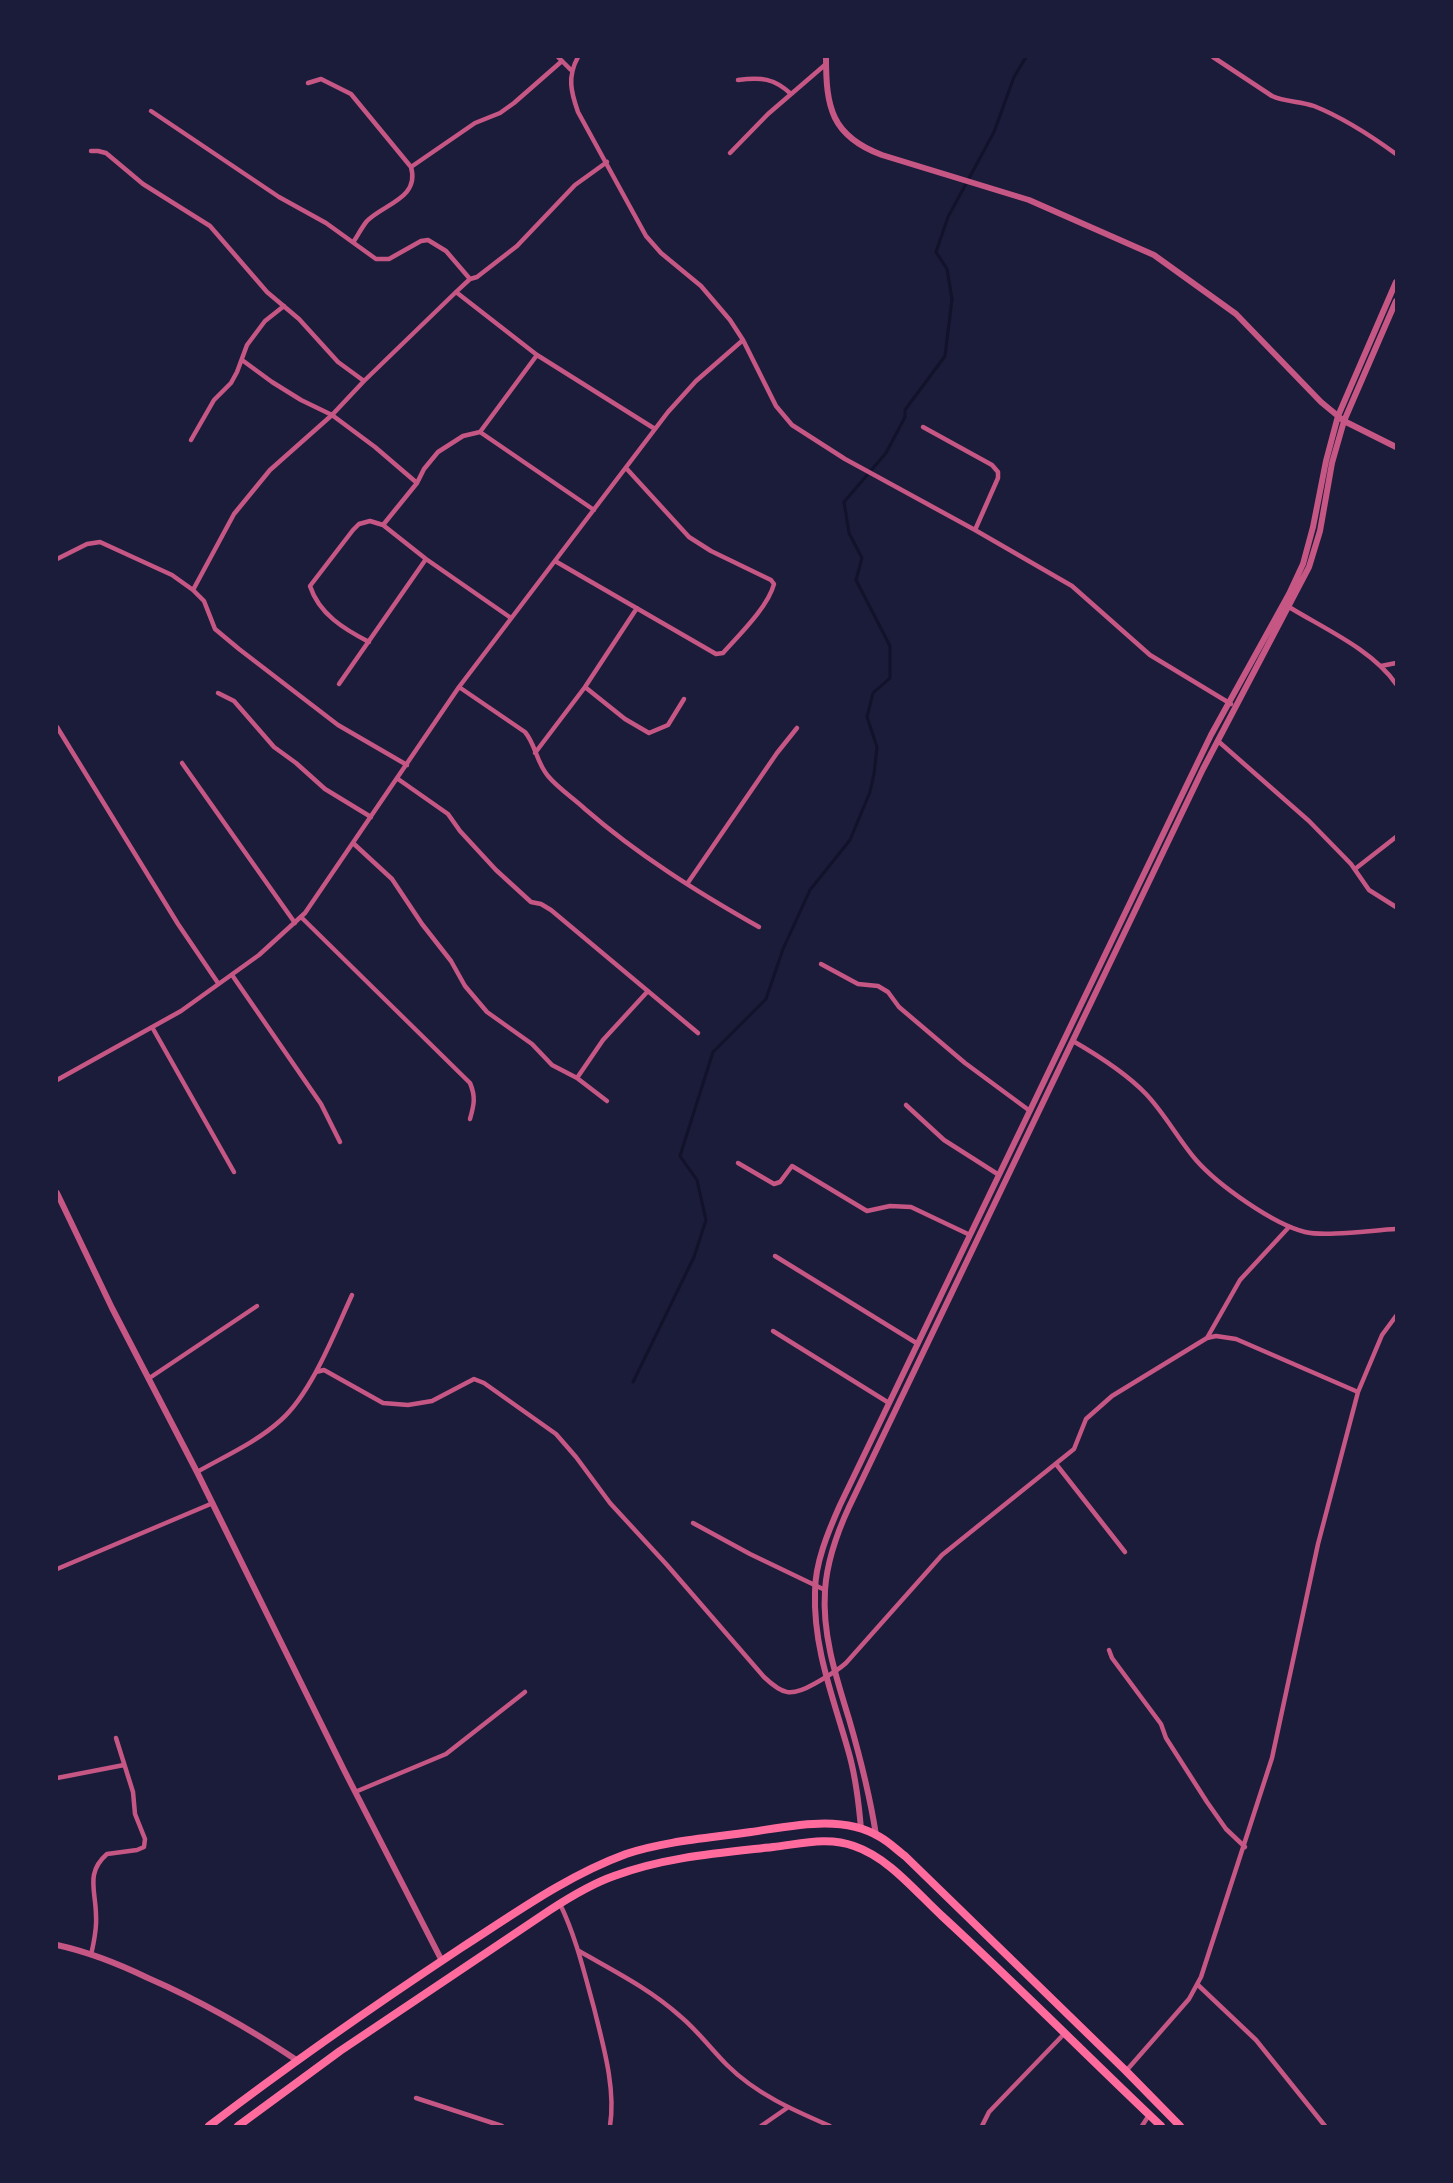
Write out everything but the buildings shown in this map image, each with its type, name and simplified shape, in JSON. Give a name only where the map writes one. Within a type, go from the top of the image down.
[{"type":"highway","points":[[208,2126],[442,1961],[561,1883],[627,1854],[659,1846],[783,1827],[836,1824],[861,1829],[876,1835],[898,1850],[1180,2126]]},
{"type":"highway","points":[[238,2126],[340,2051],[560,1904],[612,1876],[655,1863],[688,1857],[821,1840],[853,1845],[887,1864],[1161,2126]]},
{"type":"highway","points":[[972,1943],[984,1932]]},
{"type":"street","points":[[578,57],[571,70],[572,94],[579,112],[646,236],[701,286],[730,320],[743,340],[783,417],[801,432],[872,475],[975,530],[1072,586],[1155,659],[1236,707]]},
{"type":"street","points":[[1213,57],[1272,96],[1313,106],[1356,126],[1396,154]]},
{"type":"street","points":[[411,166],[475,123],[514,103],[560,59],[571,70]]},
{"type":"street","points":[[730,153],[768,114],[826,61]]},
{"type":"street","points":[[826,61],[827,93],[831,108],[836,120],[851,140],[863,148],[1029,200],[1154,255],[1236,314],[1321,402],[1344,421],[1396,447]]},
{"type":"street","points":[[738,80],[765,78],[776,81],[791,94]]},
{"type":"street","points":[[308,83],[321,79],[351,93],[411,166],[413,176],[411,186],[404,195],[366,222],[354,242]]},
{"type":"street","points":[[151,111],[279,198],[326,223],[376,259],[388,260],[421,241],[428,240],[446,252],[470,279]]},
{"type":"street","points":[[91,151],[106,153],[143,184],[210,226],[267,292],[299,319],[338,362],[364,381]]},
{"type":"street","points":[[193,590],[234,513],[270,470],[332,415],[470,279],[477,277],[517,246],[575,185],[607,162]]},
{"type":"street","points":[[861,1829],[859,1804],[850,1758],[826,1678],[818,1642],[815,1584],[831,1526],[1179,799],[1303,564],[1338,416],[1396,282]]},
{"type":"street","points":[[456,292],[537,355],[656,429]]},
{"type":"street","points":[[876,1835],[861,1762],[834,1674],[826,1630],[825,1590],[834,1546],[849,1507],[1218,741],[1309,567],[1332,463],[1344,421],[1396,301]]},
{"type":"street","points":[[191,440],[214,400],[234,377],[247,345],[265,321],[284,306]]},
{"type":"street","points":[[57,1080],[181,1011],[259,955],[301,917],[317,897],[459,687],[511,618],[689,387],[743,340]]},
{"type":"street","points":[[383,525],[417,483],[424,469],[438,452],[463,436],[480,432],[537,355]]},
{"type":"street","points":[[242,360],[301,400],[332,415],[375,447],[417,483]]},
{"type":"street","points":[[923,427],[992,465],[998,472],[998,478],[975,530]]},
{"type":"street","points":[[480,432],[594,510]]},
{"type":"street","points":[[555,561],[716,654],[723,653],[761,607],[774,584],[771,580],[711,551],[689,537],[626,468]]},
{"type":"street","points":[[369,642],[333,621],[313,594],[310,586],[359,524],[370,521],[383,525],[426,559],[511,618]]},
{"type":"street","points":[[57,559],[87,544],[100,542],[172,575],[204,601],[215,630],[338,725],[407,765]]},
{"type":"street","points":[[339,684],[426,559]]},
{"type":"street","points":[[1289,607],[1381,666],[1396,684]]},
{"type":"street","points":[[535,753],[585,687],[637,608]]},
{"type":"street","points":[[1381,666],[1396,663]]},
{"type":"street","points":[[459,687],[525,732],[533,742],[539,765],[549,777],[619,838],[687,884],[759,927]]},
{"type":"street","points":[[585,687],[625,719],[649,733],[668,725],[684,699]]},
{"type":"street","points":[[219,693],[234,701],[274,747],[325,789],[370,817]]},
{"type":"street","points":[[57,728],[178,924],[218,983]]},
{"type":"street","points":[[687,884],[777,753],[797,728]]},
{"type":"street","points":[[1218,741],[1309,821],[1355,869],[1369,890],[1396,907]]},
{"type":"street","points":[[182,763],[295,923]]},
{"type":"street","points":[[398,779],[448,814],[496,870],[531,902],[541,904],[551,910],[698,1033]]},
{"type":"street","points":[[1355,869],[1396,837]]},
{"type":"street","points":[[353,843],[392,879],[422,924],[451,961],[465,986],[487,1012],[532,1044],[552,1065],[577,1078],[607,1101]]},
{"type":"street","points":[[301,917],[470,1083],[474,1093],[474,1105],[470,1119]]},
{"type":"street","points":[[821,964],[858,984],[878,986],[888,992],[899,1007],[965,1063],[1030,1111]]},
{"type":"street","points":[[232,975],[321,1104],[340,1142]]},
{"type":"street","points":[[577,1078],[603,1040],[648,991]]},
{"type":"street","points":[[152,1027],[234,1172]]},
{"type":"street","points":[[1073,1041],[1096,1054],[1145,1093],[1197,1161],[1218,1181],[1289,1227],[1313,1233],[1396,1229]]},
{"type":"street","points":[[906,1105],[944,1140],[999,1175]]},
{"type":"street","points":[[738,1163],[774,1184],[780,1182],[792,1166],[867,1211],[890,1206],[911,1207],[970,1235]]},
{"type":"street","points":[[57,1193],[355,1792],[442,1961]]},
{"type":"street","points":[[1207,1338],[1240,1280],[1289,1227]]},
{"type":"street","points":[[774,1256],[918,1344]]},
{"type":"street","points":[[197,1472],[279,1422],[290,1412],[316,1372],[352,1295]]},
{"type":"street","points":[[148,1379],[257,1306]]},
{"type":"street","points":[[1126,2071],[1189,1999],[1198,1985],[1245,1847],[1272,1758],[1318,1544],[1358,1392],[1383,1335],[1396,1316]]},
{"type":"street","points":[[773,1331],[889,1403]]},
{"type":"street","points":[[316,1372],[324,1370],[383,1403],[416,1404],[432,1401],[474,1379],[484,1383],[556,1434],[610,1503],[772,1684],[782,1691],[797,1693],[834,1674],[949,1549],[1074,1449],[1086,1419],[1112,1396],[1207,1338],[1216,1336],[1236,1339],[1358,1392]]},
{"type":"street","points":[[1056,1464],[1125,1552]]},
{"type":"street","points":[[57,1569],[213,1503]]},
{"type":"street","points":[[693,1523],[750,1554],[825,1590]]},
{"type":"street","points":[[1109,1650],[1112,1658],[1161,1724],[1166,1738],[1207,1802],[1226,1829],[1245,1847]]},
{"type":"street","points":[[355,1792],[446,1754],[525,1692]]},
{"type":"street","points":[[92,1955],[96,1932],[93,1882],[95,1869],[107,1854],[138,1850],[144,1847],[145,1839],[135,1814],[133,1792],[116,1738]]},
{"type":"street","points":[[57,1778],[124,1765]]},
{"type":"street","points":[[560,1904],[579,1951],[603,2046],[611,2105],[610,2126]]},
{"type":"street","points":[[57,1946],[92,1955],[190,1996],[262,2037],[298,2061]]},
{"type":"street","points":[[579,1951],[650,1992],[688,2023],[736,2073],[757,2090],[787,2108],[830,2126]]},
{"type":"street","points":[[1198,1985],[1256,2040],[1325,2126]]},
{"type":"street","points":[[982,2126],[989,2112],[1064,2034]]},
{"type":"street","points":[[416,2098],[502,2126]]},
{"type":"street","points":[[761,2126],[787,2108]]},
{"type":"street","points":[[1142,2126],[1149,2115]]},
{"type":"waterway","points":[[633,1382],[694,1257],[706,1220],[697,1180],[680,1156],[713,1052],[766,999],[783,949],[810,890],[850,840],[870,792],[877,747],[867,717],[873,693],[890,678],[890,646],[856,580],[862,558],[849,533],[844,502],[886,453],[905,417],[905,410],[945,356],[952,299],[947,269],[936,252],[948,217],[994,132],[1014,77],[1026,57]]}]
